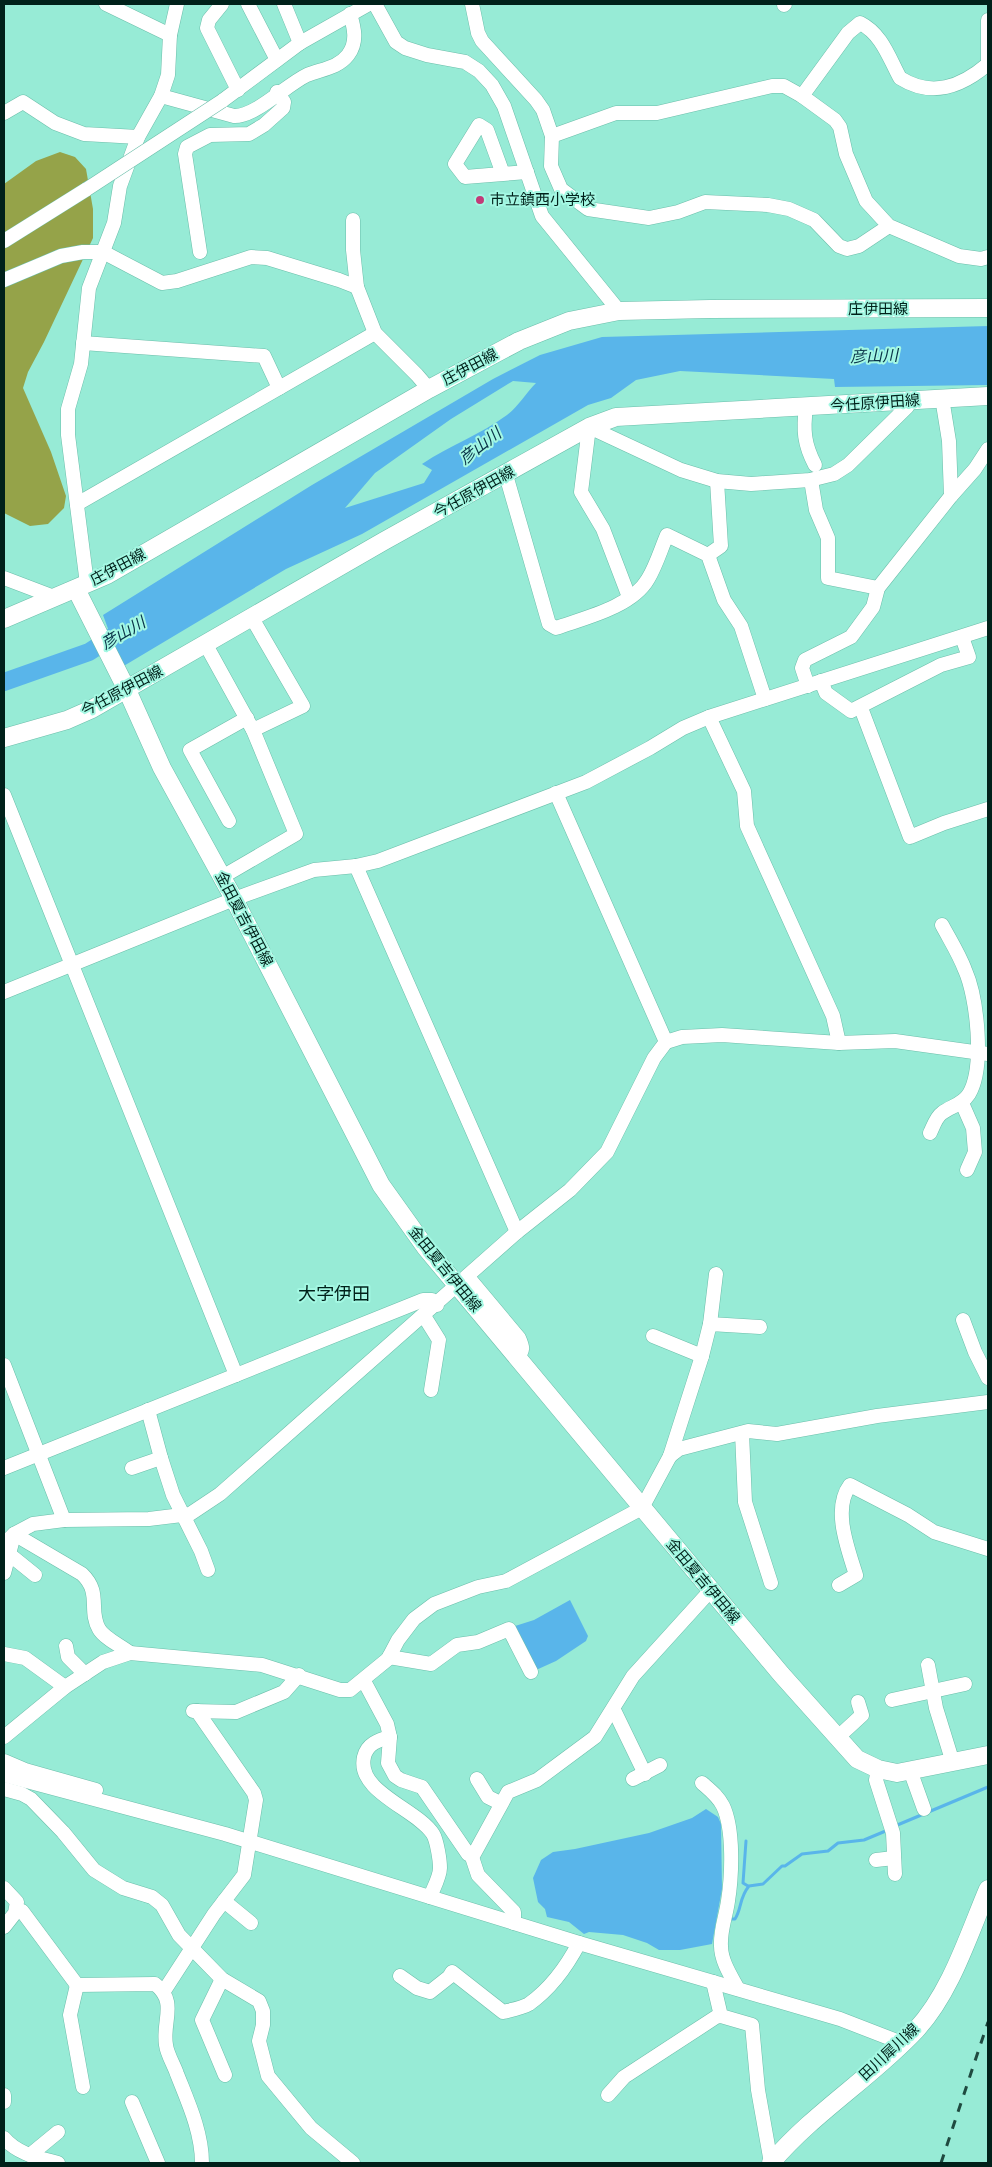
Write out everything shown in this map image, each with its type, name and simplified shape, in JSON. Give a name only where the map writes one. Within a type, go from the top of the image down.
[{"type":"main road","name":"庄伊田線","points":[[4,619],[54,598],[81,590],[429,389],[519,341],[569,321],[619,311],[988,308]]},
{"type":"main road","name":"今任原伊田線","points":[[4,738],[67,720],[127,690],[384,541],[506,475],[589,427],[616,417],[988,396]]},
{"type":"main road","name":"金田夏吉伊田線","points":[[81,590],[162,768],[222,876],[381,1185],[426,1248],[463,1281],[517,1358],[836,1738],[857,1759],[878,1769],[897,1773],[988,1755]]},
{"type":"main road","name":"田川犀川線","points":[[771,2163],[793,2137],[916,2030],[939,1999],[988,1889]]},
{"type":"street","points":[[108,4],[170,35]]},
{"type":"street","points":[[81,590],[77,504],[68,435],[68,409],[81,364],[89,288],[114,223],[120,186],[138,137],[161,96],[168,75],[170,35],[177,4]]},
{"type":"street","points":[[222,4],[209,20],[207,28],[238,90]]},
{"type":"street","points":[[248,4],[277,60]]},
{"type":"street","points":[[284,4],[300,43]]},
{"type":"street","points":[[375,4],[396,42],[405,48],[427,55],[465,62],[478,71],[492,85],[504,106],[542,216],[619,311]]},
{"type":"street","points":[[472,4],[482,41],[543,110],[552,136],[551,166],[561,189],[588,209],[649,218],[678,212],[705,202],[768,205],[790,209],[814,220],[839,246],[847,249],[859,246],[889,226]]},
{"type":"street","points":[[161,96],[242,116],[255,110],[277,92],[308,75],[340,64],[350,53],[354,42],[354,28],[360,9]]},
{"type":"street","points":[[4,241],[222,101],[300,43],[360,9]]},
{"type":"street","points":[[802,96],[848,33],[860,24],[871,28],[882,42],[900,78],[926,90],[942,90],[958,85],[988,63],[988,20]]},
{"type":"street","points":[[552,136],[616,113],[657,113],[772,86],[784,86],[802,96],[840,127],[846,154],[866,201],[889,226],[959,256],[981,259],[988,257]]},
{"type":"street","points":[[200,252],[184,154],[187,147],[210,135],[239,136],[249,134],[264,125],[283,108],[284,102],[277,92]]},
{"type":"street","points":[[4,113],[23,102],[55,123],[84,134],[138,137]]},
{"type":"street","points":[[503,174],[527,172]]},
{"type":"street","points":[[353,220],[353,250],[357,287],[375,333],[417,374],[429,389]]},
{"type":"street","points":[[4,280],[61,256],[83,252],[103,252],[162,283],[177,281],[251,257],[267,258],[357,287]]},
{"type":"street","points":[[77,504],[375,333]]},
{"type":"street","points":[[83,343],[264,356],[280,388]]},
{"type":"street","points":[[942,398],[949,441],[951,496]]},
{"type":"street","points":[[629,597],[603,529],[581,492],[589,427],[681,470],[717,482],[751,484],[811,480],[834,474],[848,465],[907,408],[911,400]]},
{"type":"street","points":[[806,407],[803,432],[806,447],[815,464]]},
{"type":"street","points":[[962,637],[969,657],[940,665],[861,708],[852,711],[844,708],[814,684],[803,663],[851,637],[872,607],[878,588],[951,496],[975,469],[988,449]]},
{"type":"street","points":[[506,475],[549,624],[556,628],[587,620],[629,597],[648,580],[667,535],[708,555],[724,600],[741,626],[765,699]]},
{"type":"street","points":[[811,480],[816,510],[828,538],[828,578],[878,588]]},
{"type":"street","points":[[708,555],[721,546],[717,482]]},
{"type":"street","points":[[4,578],[54,598]]},
{"type":"street","points":[[229,821],[190,750],[250,724],[303,706],[252,618]]},
{"type":"street","points":[[4,992],[234,899],[314,870],[356,866],[378,861],[586,782],[683,728],[709,717],[988,628]]},
{"type":"street","points":[[206,645],[250,724],[296,834],[222,876]]},
{"type":"street","points":[[861,708],[910,837],[944,823],[988,809]]},
{"type":"street","points":[[709,717],[744,790],[747,826],[833,1016],[839,1043]]},
{"type":"street","points":[[556,793],[666,1042]]},
{"type":"street","points":[[4,795],[236,1375]]},
{"type":"street","points":[[356,866],[517,1232]]},
{"type":"street","points":[[930,1133],[940,1114],[962,1103],[974,1084],[983,1054],[973,994],[966,970],[942,926]]},
{"type":"street","points":[[4,1573],[6,1549],[14,1534],[34,1524],[64,1520],[150,1519],[190,1514],[220,1494],[517,1232],[570,1190],[607,1152],[654,1058],[666,1042],[682,1037],[722,1035],[839,1043],[895,1041],[983,1054]]},
{"type":"street","points":[[962,1103],[973,1128],[975,1152],[967,1170]]},
{"type":"street","points":[[4,1737],[66,1687],[103,1662],[130,1653],[262,1665],[299,1675],[340,1690],[350,1690],[390,1657],[398,1640],[414,1619],[434,1604],[478,1587],[506,1581],[642,1508],[670,1456],[702,1356],[710,1324],[716,1274]]},
{"type":"street","points":[[4,1468],[423,1300],[432,1300],[436,1305]]},
{"type":"street","points":[[424,1316],[439,1340],[431,1390]]},
{"type":"street","points":[[963,1320],[975,1352],[988,1378]]},
{"type":"street","points":[[710,1324],[760,1327]]},
{"type":"street","points":[[653,1336],[702,1356]]},
{"type":"street","points":[[4,1365],[64,1520]]},
{"type":"street","points":[[670,1456],[678,1449],[748,1431],[777,1434],[877,1416],[988,1402]]},
{"type":"street","points":[[148,1410],[161,1458],[182,1515],[201,1551],[208,1570]]},
{"type":"street","points":[[742,1433],[744,1502],[771,1583]]},
{"type":"street","points":[[132,1468],[161,1458]]},
{"type":"street","points":[[839,1585],[856,1575],[844,1534],[843,1495],[850,1485],[908,1515],[934,1532],[988,1549]]},
{"type":"street","points":[[14,1534],[89,1580],[94,1591],[96,1622],[99,1630],[130,1653]]},
{"type":"street","points":[[6,1549],[35,1575]]},
{"type":"street","points":[[471,1854],[474,1854],[500,1803],[508,1792],[537,1780],[595,1737],[614,1710],[633,1676],[711,1590]]},
{"type":"street","points":[[390,1657],[431,1664],[457,1645],[478,1642],[509,1629],[531,1672]]},
{"type":"street","points":[[66,1646],[68,1658],[85,1674]]},
{"type":"street","points":[[4,1654],[25,1658],[66,1687]]},
{"type":"street","points":[[928,1665],[953,1763]]},
{"type":"street","points":[[164,1991],[191,1948],[244,1875],[256,1800],[254,1793],[195,1711],[236,1712],[284,1692],[299,1675]]},
{"type":"street","points":[[364,1680],[387,1724],[390,1737],[388,1763],[395,1776],[422,1787],[468,1854],[471,1854],[478,1875],[514,1912],[514,1923]]},
{"type":"street","points":[[892,1700],[933,1689],[965,1684]]},
{"type":"street","points":[[836,1738],[862,1715],[858,1702]]},
{"type":"street","points":[[614,1710],[639,1777],[660,1766]]},
{"type":"street","points":[[390,1737],[376,1741],[367,1750],[364,1759],[366,1776],[373,1786],[425,1825],[434,1836],[440,1869],[430,1897]]},
{"type":"street","points":[[4,1761],[25,1770],[250,1838],[514,1923],[840,2019],[902,2043]]},
{"type":"street","points":[[878,1769],[876,1780],[892,1828],[895,1874]]},
{"type":"street","points":[[910,1770],[924,1809]]},
{"type":"street","points":[[4,1775],[250,1838]]},
{"type":"street","points":[[477,1779],[488,1797],[500,1803]]},
{"type":"street","points":[[702,1783],[716,1796],[723,1806],[727,1819],[730,1861],[729,1897],[724,1919],[721,1948],[738,1989]]},
{"type":"street","points":[[4,1789],[22,1794],[31,1800],[63,1832],[94,1870],[123,1888],[143,1892],[162,1905],[179,1935],[222,1979],[259,2001],[263,2011],[263,2025],[259,2041],[268,2076],[311,2128],[353,2163]]},
{"type":"street","points":[[876,1860],[894,1858]]},
{"type":"street","points":[[4,1888],[77,1985],[70,2015],[82,2087]]},
{"type":"street","points":[[224,1902],[251,1923]]},
{"type":"street","points":[[4,1927],[19,1907]]},
{"type":"street","points":[[4,1939],[15,1929],[20,1920],[19,1907]]},
{"type":"street","points":[[400,1976],[417,1988],[430,1992],[449,1977],[452,1972],[502,2012],[528,2004],[543,1992],[567,1964],[579,1943]]},
{"type":"street","points":[[222,1979],[202,2020],[225,2075]]},
{"type":"street","points":[[713,1982],[721,2016]]},
{"type":"street","points":[[77,1985],[155,1984],[164,1991],[168,1999],[166,2045],[192,2114],[202,2153],[202,2163]]},
{"type":"street","points":[[608,2095],[624,2077],[716,2017],[721,2016],[752,2025],[758,2090],[771,2163]]},
{"type":"street","points":[[4,2095],[4,2102]]},
{"type":"street","points":[[132,2102],[158,2163]]},
{"type":"street","points":[[30,2156],[58,2132]]},
{"type":"street","points":[[5,2143],[30,2156],[58,2163]]},
{"type":"green space","points":[[60,152],[75,157],[86,169],[93,209],[93,238],[28,372],[23,388],[51,452],[66,496],[64,508],[48,524],[30,526],[4,513],[4,184],[36,161]]},
{"type":"water","points":[[988,326],[988,385],[835,387],[834,379],[680,371],[636,380],[611,398],[588,405],[362,534],[286,569],[122,667],[103,615],[312,485],[493,379],[540,355],[602,337]],"holes":[[[513,381],[536,383],[507,415],[422,464],[432,470],[424,483],[345,508],[375,473],[451,419]]]},
{"type":"water","points":[[570,1600],[588,1636],[586,1641],[556,1661],[536,1670],[512,1627],[534,1620]]},
{"type":"water","points":[[706,1809],[718,1817],[721,1824],[722,1889],[712,1944],[680,1950],[659,1950],[647,1943],[623,1935],[589,1932],[584,1934],[569,1922],[547,1917],[545,1909],[538,1902],[533,1878],[541,1860],[553,1852],[649,1833],[692,1818]]},
{"type":"waterway","name":"彦山川","points":[[4,682],[89,652],[115,635]]},
{"type":"waterway","points":[[895,1826],[988,1787]]},
{"type":"waterway","points":[[729,1919],[735,1919],[749,1886],[763,1884],[782,1866],[785,1866],[802,1854],[828,1851],[838,1843],[864,1840],[888,1830]]},
{"type":"waterway","points":[[746,1841],[743,1883],[748,1886]]},
{"type":"railway","points":[[941,2163],[988,2022]]},
{"type":"place","name":"市立鎮西小学校","points":[[480,200]]},
{"type":"district","name":"大字伊田","points":[[334,1294]]}]
